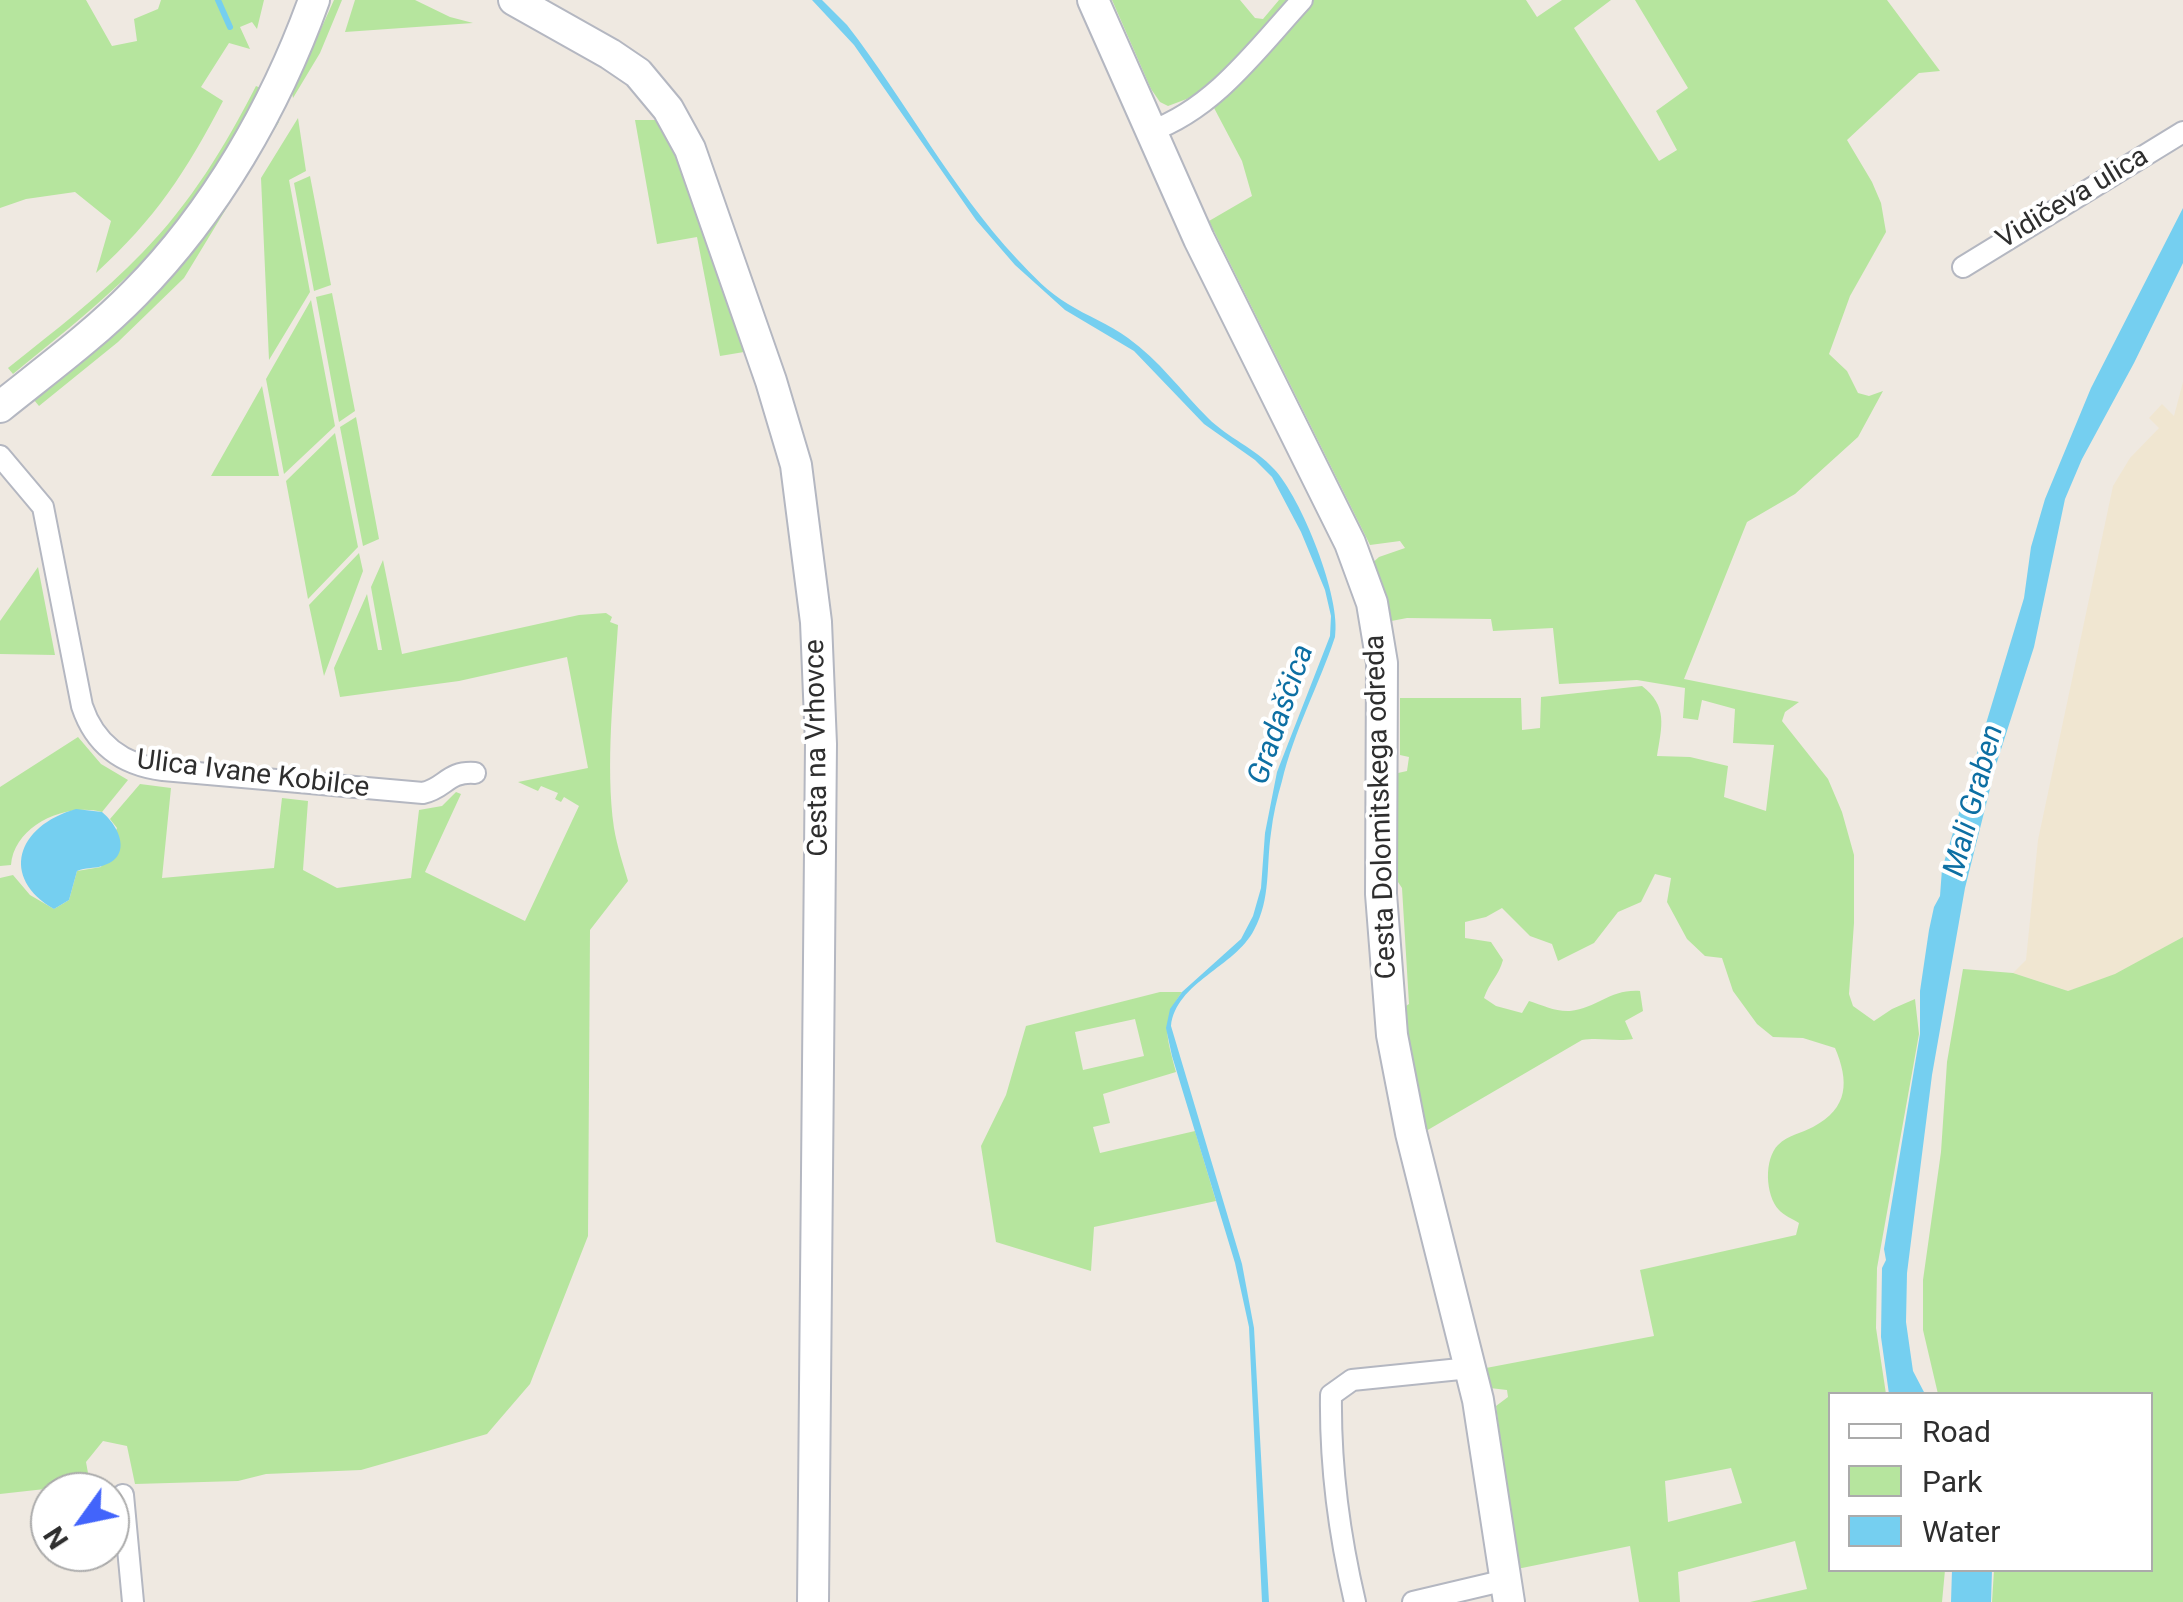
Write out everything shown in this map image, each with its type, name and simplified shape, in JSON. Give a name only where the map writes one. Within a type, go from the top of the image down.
[{"type":"street","points":[[0,407],[112,316],[152,276],[187,232],[258,125],[290,61],[314,0]]},
{"type":"street","name":"Cesta na Vrhovce","points":[[514,0],[629,66],[673,117],[690,149],[771,380],[796,465],[816,622],[821,734],[813,1602]]},
{"type":"street","name":"Cesta Dolomitskega odreda","points":[[1093,0],[1199,239],[1350,543],[1372,603],[1382,664],[1381,894],[1392,1035],[1411,1133],[1485,1437],[1507,1591],[1413,1602]]},
{"type":"street","points":[[1150,132],[1172,124],[1226,84],[1302,0]]},
{"type":"street","name":"Vidičeva ulica","points":[[1962,266],[2183,132]]},
{"type":"street","name":"Ulica Ivane Kobilce","points":[[0,456],[44,507],[82,706],[91,728],[121,758],[163,770],[423,793],[435,790],[456,773],[475,773]]},
{"type":"street","points":[[1356,1602],[1338,1514],[1330,1434],[1332,1395],[1352,1380],[1470,1368]]},
{"type":"street","points":[[130,1570],[133,1602]]},
{"type":"shaded area","points":[[2183,382],[2183,937],[2115,975],[2068,991],[2013,973],[2026,960],[2038,840],[2113,486],[2130,458],[2159,428],[2149,418],[2162,404],[2174,416]]},
{"type":"green space","points":[[0,0],[86,0],[112,46],[137,41],[134,19],[158,9],[161,0],[264,0],[257,29],[252,22],[240,27],[250,49],[229,43],[201,87],[223,101],[196,150],[153,213],[96,273],[111,221],[75,192],[26,199],[0,208]]},
{"type":"green space","points":[[334,0],[342,0],[320,53],[293,98],[292,93]]},
{"type":"green space","points":[[355,0],[415,0],[473,23],[345,32]]},
{"type":"green space","points":[[1112,0],[1240,0],[1255,18],[1263,19],[1279,0],[1292,0],[1200,94],[1168,106],[1151,89]]},
{"type":"green space","points":[[1312,0],[1526,0],[1537,17],[1562,0],[1611,0],[1574,28],[1659,161],[1677,150],[1656,111],[1688,88],[1635,0],[1887,0],[1940,71],[1919,73],[1847,140],[1881,203],[1886,232],[1850,296],[1829,354],[1847,371],[1858,393],[1869,396],[1883,391],[1858,437],[1795,494],[1747,522],[1684,679],[1799,702],[1785,712],[1782,721],[1828,779],[1854,855],[1849,994],[1853,1006],[1874,1021],[1915,999],[1919,1034],[1877,1268],[1876,1328],[1886,1392],[1828,1392],[1828,1572],[1945,1572],[1942,1602],[1750,1602],[1807,1589],[1795,1541],[1678,1572],[1680,1602],[1639,1602],[1630,1546],[1517,1569],[1496,1406],[1508,1397],[1507,1390],[1490,1388],[1486,1368],[1654,1336],[1640,1270],[1796,1235],[1799,1223],[1781,1212],[1771,1195],[1770,1159],[1782,1142],[1825,1120],[1834,1111],[1843,1093],[1843,1072],[1835,1048],[1803,1038],[1773,1037],[1757,1024],[1733,991],[1722,958],[1705,956],[1687,939],[1667,902],[1671,878],[1655,874],[1641,902],[1618,912],[1594,943],[1558,961],[1552,944],[1530,936],[1502,908],[1465,922],[1465,938],[1491,942],[1503,960],[1484,998],[1496,1006],[1522,1013],[1529,1001],[1570,1011],[1620,993],[1640,991],[1643,1011],[1625,1021],[1633,1039],[1582,1040],[1426,1131],[1403,1008],[1409,1004],[1402,888],[1398,882],[1398,773],[1407,771],[1409,757],[1400,755],[1400,698],[1521,698],[1522,730],[1540,728],[1541,697],[1642,686],[1659,709],[1657,756],[1690,757],[1728,766],[1724,797],[1766,811],[1774,745],[1733,743],[1735,709],[1702,700],[1698,720],[1683,718],[1685,688],[1637,680],[1559,684],[1553,628],[1493,631],[1491,619],[1407,618],[1386,622],[1370,565],[1379,557],[1405,548],[1400,541],[1370,545],[1209,221],[1252,196],[1242,161],[1213,106]],"holes":[[[1731,1468],[1742,1503],[1668,1522],[1665,1481]]]},
{"type":"green space","points":[[256,86],[263,89],[224,159],[174,227],[97,304],[13,374],[8,368],[94,298],[160,234],[206,173]]},
{"type":"green space","points":[[277,118],[279,122],[184,278],[118,342],[39,406],[34,400],[128,323],[173,275]]},
{"type":"green space","points":[[298,118],[306,171],[289,180],[310,292],[269,360],[261,178]]},
{"type":"green space","points":[[635,120],[657,120],[674,151],[744,352],[720,356],[697,237],[657,244]]},
{"type":"green space","points":[[310,176],[331,285],[314,291],[294,183]]},
{"type":"green space","points":[[332,293],[355,411],[339,422],[316,297]]},
{"type":"green space","points":[[311,300],[335,426],[284,474],[266,379]]},
{"type":"green space","points":[[262,386],[279,476],[211,476]]},
{"type":"green space","points":[[356,417],[379,539],[363,546],[340,427]]},
{"type":"green space","points":[[335,433],[358,547],[308,599],[286,481]]},
{"type":"green space","points":[[359,553],[363,571],[324,676],[309,605]]},
{"type":"green space","points":[[383,560],[402,654],[579,615],[606,613],[612,617],[610,622],[618,625],[610,779],[614,828],[628,881],[590,930],[588,1236],[530,1384],[487,1434],[361,1470],[266,1474],[238,1481],[135,1484],[127,1446],[103,1441],[86,1462],[88,1472],[30,1472],[30,1491],[0,1494],[0,878],[13,875],[30,895],[54,909],[69,900],[77,871],[101,867],[117,828],[110,819],[140,784],[171,788],[162,878],[274,868],[282,798],[308,801],[303,870],[337,888],[411,878],[419,810],[442,806],[456,792],[461,794],[425,872],[525,921],[579,806],[564,797],[561,802],[555,799],[558,793],[541,786],[538,791],[518,782],[588,768],[567,657],[459,681],[340,697],[334,668],[367,594],[378,650],[382,650],[371,587]]},
{"type":"green space","points":[[38,567],[55,655],[0,654],[0,621]]},
{"type":"green space","points":[[78,737],[101,764],[128,780],[102,812],[73,810],[32,828],[14,851],[11,865],[0,866],[0,787]]},
{"type":"green space","points":[[2183,937],[2183,1602],[1992,1602],[1994,1572],[2153,1572],[2153,1392],[1938,1392],[1923,1330],[1923,1280],[1941,1152],[1947,1062],[1963,969],[2013,973],[2068,991],[2115,974]]},
{"type":"green space","points":[[1160,992],[1182,992],[1167,1030],[1176,1072],[1103,1094],[1110,1123],[1093,1127],[1100,1153],[1195,1131],[1216,1201],[1094,1227],[1091,1271],[996,1242],[981,1146],[1006,1095],[1026,1026]],"holes":[[[1135,1019],[1144,1056],[1083,1070],[1075,1032]]]},
{"type":"water","name":"Gradaščica","points":[[812,0],[822,0],[847,25],[971,203],[1029,271],[1061,300],[1139,347],[1208,418],[1274,469],[1307,524],[1326,575],[1335,637],[1278,794],[1266,894],[1259,918],[1245,943],[1183,998],[1171,1026],[1242,1264],[1254,1328],[1269,1602],[1262,1602],[1249,1327],[1235,1263],[1166,1028],[1170,1009],[1182,992],[1241,939],[1253,916],[1261,888],[1265,833],[1277,772],[1330,636],[1331,616],[1325,590],[1272,477],[1204,424],[1134,351],[1065,310],[1015,265],[976,220],[854,45]]},
{"type":"water","name":"Mali Graben","points":[[2183,208],[2183,263],[2065,499],[2034,647],[1996,765],[1965,888],[1932,1075],[1907,1273],[1906,1322],[1913,1371],[1924,1392],[1889,1392],[1881,1337],[1882,1268],[1920,1034],[1920,991],[1929,930],[1940,896],[1942,869],[2024,598],[2031,547],[2045,499],[2091,388]]},
{"type":"water","points":[[76,809],[102,812],[118,833],[120,849],[112,862],[77,871],[69,900],[54,909],[26,883],[22,854],[40,827]]},
{"type":"water","points":[[1952,1572],[1992,1572],[1991,1602],[1951,1602]]},
{"type":"waterway","points":[[218,0],[230,27]]}]
